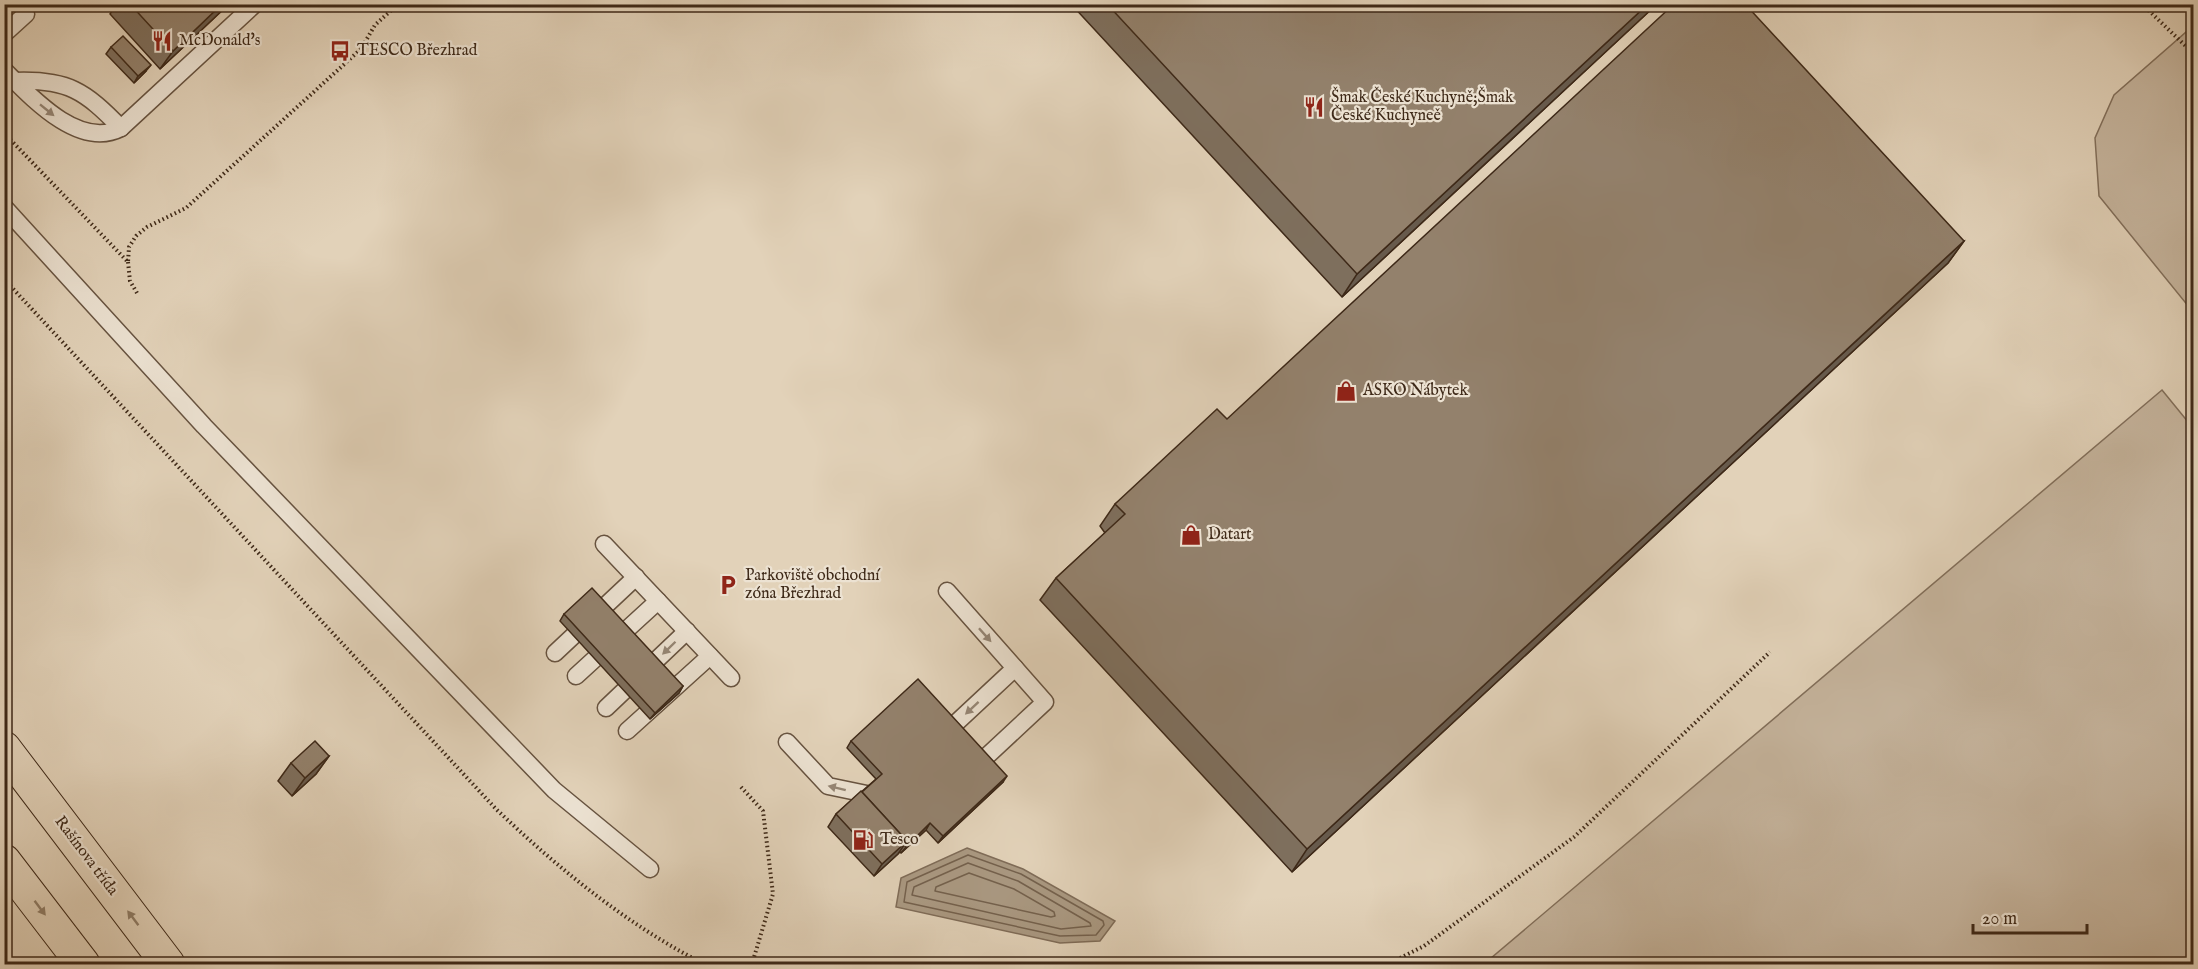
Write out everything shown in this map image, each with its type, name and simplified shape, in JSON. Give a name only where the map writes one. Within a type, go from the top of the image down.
[{"type":"main road","name":"Rašínova třída","points":[[4,748],[168,964]]},
{"type":"main road","points":[[4,861],[83,964]]},
{"type":"lane","points":[[10,75],[49,113],[70,125],[94,133],[111,133],[121,128],[255,4]]},
{"type":"lane","points":[[4,34],[26,14]]},
{"type":"lane","points":[[10,75],[59,83],[87,96],[121,128]]},
{"type":"lane","points":[[4,207],[204,426],[554,790],[650,869]]},
{"type":"lane","points":[[604,544],[731,678]]},
{"type":"lane","points":[[555,654],[636,577]]},
{"type":"lane","points":[[946,591],[1045,702],[957,784]]},
{"type":"lane","points":[[576,676],[658,601]]},
{"type":"lane","points":[[606,708],[687,631]]},
{"type":"lane","points":[[627,731],[710,656]]},
{"type":"lane","points":[[928,748],[1015,668]]},
{"type":"lane","points":[[787,742],[828,786],[898,801]]},
{"type":"lane","points":[[876,796],[894,780]]},
{"type":"path","points":[[137,293],[130,281],[128,262],[129,247],[136,236],[147,227],[186,208],[361,49],[375,25],[398,4]]},
{"type":"path","points":[[2142,4],[2193,54]]},
{"type":"path","points":[[4,133],[128,262]]},
{"type":"path","points":[[4,279],[505,817],[539,850],[596,897],[704,964]]},
{"type":"path","points":[[1388,964],[1424,946],[1574,837],[1770,652]]},
{"type":"path","points":[[741,787],[763,811],[773,894],[752,964]]},
{"type":"shaded area","points":[[2193,26],[2193,312],[2099,196],[2095,138],[2114,95]]},
{"type":"shaded area","points":[[2162,390],[2193,428],[2193,964],[1484,964]]},
{"type":"water","points":[[967,848],[1023,869],[1115,921],[1100,941],[1060,943],[896,907],[901,878]]},
{"type":"building","points":[[130,4],[222,4],[173,51]]},
{"type":"building","points":[[1107,4],[1648,4],[1357,274]]},
{"type":"building","points":[[1674,4],[1745,4],[1964,241],[1307,849],[1056,578],[1125,514],[1115,504],[1217,409],[1227,419]]},
{"type":"building","points":[[123,36],[151,65],[138,76],[111,47]]},
{"type":"building","points":[[592,588],[683,686],[655,713],[564,614]]},
{"type":"building","points":[[918,679],[1007,776],[943,836],[930,823],[906,847],[904,845],[907,841],[862,792],[882,774],[851,741]]},
{"type":"building","points":[[315,741],[329,756],[305,778],[291,763]]},
{"type":"building","points":[[861,791],[907,841],[882,864],[836,814]]},
{"type":"place","name":"McDonald's","points":[[162,41]]},
{"type":"place","name":"TESCO Březhrad","points":[[340,51]]},
{"type":"place","name":"Šmak České Kuchyně;Šmak České Kuchyneě","points":[[1314,107]]},
{"type":"place","name":"ASKO Nábytek","points":[[1346,391]]},
{"type":"place","name":"Datart","points":[[1191,535]]},
{"type":"place","name":"Parkoviště obchodní zóna Březhrad","points":[[728,585]]},
{"type":"place","name":"Tesco","points":[[863,840]]}]
